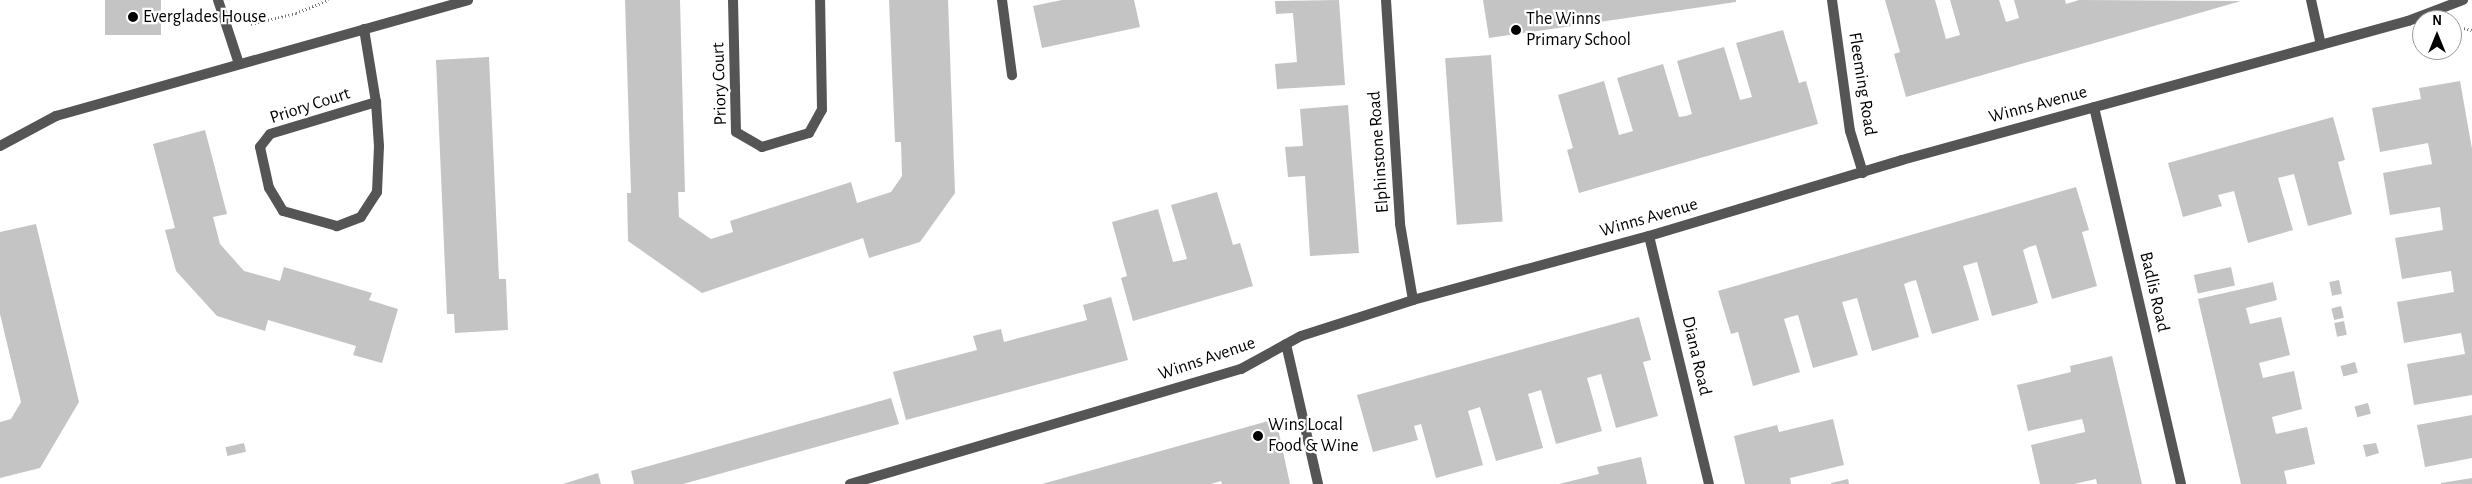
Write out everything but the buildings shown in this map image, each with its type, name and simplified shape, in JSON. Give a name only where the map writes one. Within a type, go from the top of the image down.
[{"type":"street","points":[[218,0],[229,30],[238,64]]},
{"type":"street","points":[[0,146],[56,116],[468,0]]},
{"type":"street","name":"Priory Court","points":[[733,0],[736,132],[762,147],[809,133],[822,110],[820,0]]},
{"type":"street","points":[[1002,0],[1012,75]]},
{"type":"street","name":"Elphinstone Road","points":[[1386,0],[1400,224],[1413,300]]},
{"type":"street","name":"Fleeming Road","points":[[1832,0],[1850,131],[1863,172]]},
{"type":"street","points":[[2311,0],[2321,45]]},
{"type":"street","name":"Winns Avenue","points":[[850,484],[1241,369],[1286,344],[1320,329],[1413,300],[1649,236],[1863,172],[2429,15],[2463,0]]},
{"type":"street","name":"Priory Court","points":[[364,29],[376,102],[379,146],[377,192],[361,218],[337,226],[283,210],[269,188],[260,147],[270,134],[376,102]]},
{"type":"street","name":"Badlis Road","points":[[2094,107],[2181,484]]},
{"type":"street","name":"Diana Road","points":[[1649,236],[1709,484]]},
{"type":"street","points":[[1286,344],[1318,484]]},
{"type":"path","points":[[229,30],[296,13],[329,0]]},
{"type":"path","points":[[296,13],[298,18]]},
{"type":"place","name":"Everglades House","points":[[133,17]]},
{"type":"place","name":"The Winns Primary School","points":[[1516,30]]},
{"type":"place","name":"Wins Local Food & Wine","points":[[1258,436]]}]
